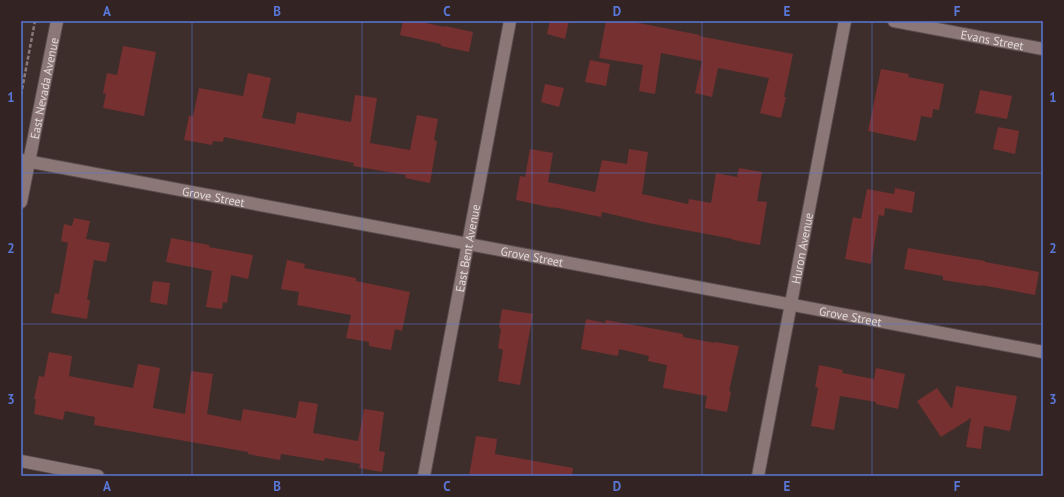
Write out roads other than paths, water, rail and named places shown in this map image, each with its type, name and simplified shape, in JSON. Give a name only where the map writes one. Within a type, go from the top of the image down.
[{"type":"street","name":"East Nevada Avenue","points":[[21,202],[25,160],[57,21]]},
{"type":"street","name":"East Bent Avenue","points":[[424,476],[510,21]]},
{"type":"street","name":"Huron Avenue","points":[[758,476],[845,21]]},
{"type":"street","name":"Evans Street","points":[[894,21],[1043,49]]},
{"type":"street","name":"Grove Street","points":[[25,160],[1043,352]]},
{"type":"street","points":[[21,461],[98,476]]}]
